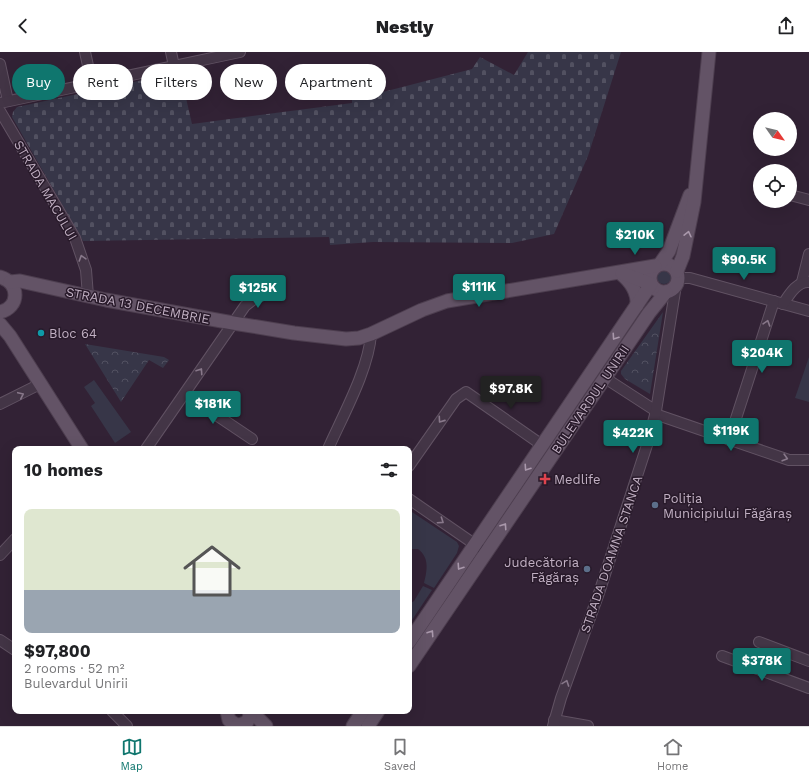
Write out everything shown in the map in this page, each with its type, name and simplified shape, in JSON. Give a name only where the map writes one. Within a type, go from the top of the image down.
[{"type":"main road","name":"STRADA DOAMNA STANCA","points":[[674,281],[682,261],[689,231],[696,183],[709,52]]},
{"type":"main road","name":"STRADA DOAMNA STANCA","points":[[658,265],[669,251],[696,183]]},
{"type":"main road","points":[[618,272],[651,284],[657,290],[674,281],[669,264],[658,265],[650,274],[651,284]]},
{"type":"main road","name":"STRADA 13 DECEMBRIE","points":[[8,284],[27,287],[42,286],[234,323],[354,339],[371,334],[422,310],[447,301],[658,265]]},
{"type":"main road","points":[[618,272],[633,286],[637,296],[637,305]]},
{"type":"main road","name":"BULEVARDUL UNIRII","points":[[412,662],[649,312],[674,281]]},
{"type":"main road","points":[[8,284],[14,302],[4,311],[10,336]]},
{"type":"main road","name":"BULEVARDUL UNIRII","points":[[412,638],[651,284]]},
{"type":"main road","points":[[0,324],[10,336],[80,446]]},
{"type":"main road","points":[[219,726],[226,714]]},
{"type":"main road","points":[[228,714],[231,723],[240,725],[265,726]]},
{"type":"main road","points":[[240,725],[249,720],[250,714]]},
{"type":"main road","points":[[253,714],[265,726]]},
{"type":"main road","points":[[353,726],[361,714]]},
{"type":"main road","points":[[368,726],[376,714]]},
{"type":"street","points":[[85,52],[88,64]]},
{"type":"street","points":[[171,52],[174,64]]},
{"type":"street","points":[[183,64],[238,52]]},
{"type":"street","points":[[0,64],[4,102],[73,88]]},
{"type":"street","name":"STRADA MACULUI","points":[[0,111],[75,238],[86,270],[88,296]]},
{"type":"street","points":[[797,196],[809,200]]},
{"type":"street","points":[[728,440],[778,303],[793,290],[806,282],[809,254]]},
{"type":"street","points":[[674,281],[690,278],[809,311]]},
{"type":"street","name":"STRADA DOAMNA STANCA","points":[[553,723],[630,500],[656,413],[674,281]]},
{"type":"street","points":[[148,446],[249,302],[276,289]]},
{"type":"street","points":[[329,446],[360,375],[369,349],[371,334]]},
{"type":"street","points":[[605,378],[656,413],[728,440],[789,460],[809,460]]},
{"type":"street","points":[[0,404],[40,384]]},
{"type":"street","points":[[412,462],[456,399],[466,392],[542,445]]},
{"type":"street","points":[[185,394],[252,439]]},
{"type":"street","points":[[505,500],[516,508]]},
{"type":"street","points":[[412,501],[486,552]]},
{"type":"street","points":[[0,555],[12,542]]},
{"type":"street","points":[[0,640],[12,648]]},
{"type":"street","points":[[759,642],[809,662]]},
{"type":"street","points":[[722,656],[809,688]]},
{"type":"street","points":[[115,714],[127,726]]},
{"type":"street","points":[[553,723],[588,726]]},
{"type":"green space","points":[[528,52],[621,52],[588,156],[554,234],[512,243],[373,242],[330,245],[329,237],[83,241],[12,117],[13,112],[17,107],[50,100],[65,100],[65,97],[73,95],[73,100],[133,100],[133,82],[141,80],[141,100],[186,100],[192,124],[352,103],[352,100],[386,100],[386,91],[472,69],[480,57],[514,75]]},
{"type":"green space","points":[[664,268],[670,270],[672,276],[670,282],[664,284],[658,282],[656,276],[658,270]]},
{"type":"green space","points":[[640,309],[644,312],[514,502],[511,499]]},
{"type":"green space","points":[[663,312],[650,394],[625,379],[621,374],[621,371]]},
{"type":"green space","points":[[85,344],[164,357],[169,360],[163,368],[149,360],[121,402]]},
{"type":"green space","points":[[809,357],[809,402],[795,398]]},
{"type":"green space","points":[[94,380],[131,432],[115,443],[91,406],[95,403],[84,387]]},
{"type":"green space","points":[[412,512],[457,542],[459,546],[457,553],[434,588],[424,583],[427,565],[424,556],[418,549],[412,549]]},
{"type":"green space","points":[[423,586],[432,590],[412,620],[412,602]]},
{"type":"place","name":"Bloc 64","points":[[41,333]]},
{"type":"place","name":"Medlife","points":[[545,479]]},
{"type":"place","name":"Poliția Municipiului Făgăraș","points":[[655,505]]},
{"type":"place","name":"Judecătoria Făgăraș","points":[[587,569]]}]
